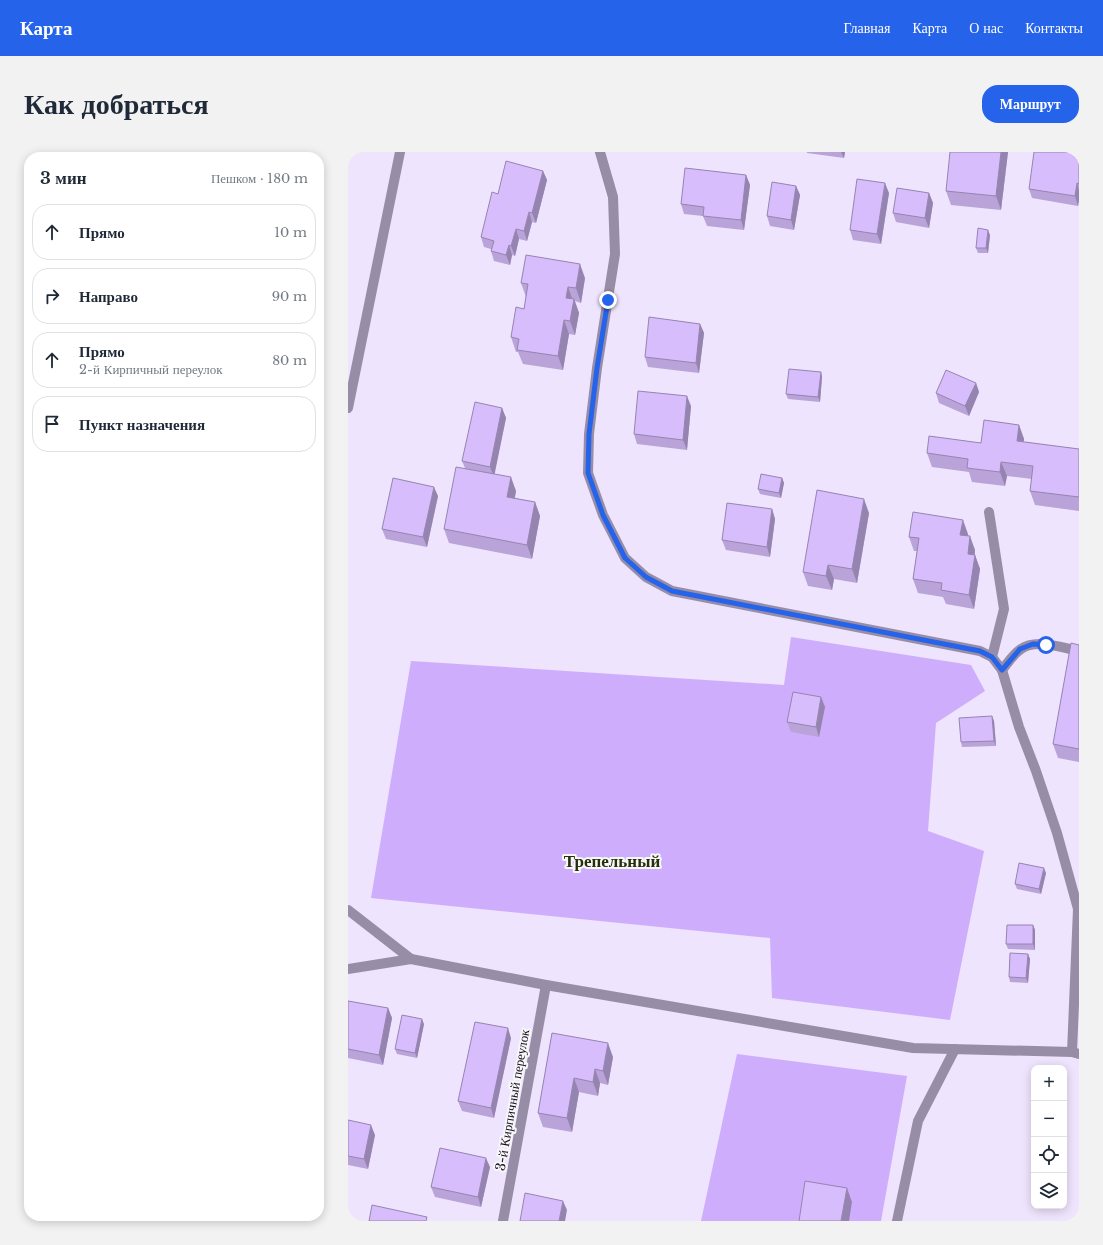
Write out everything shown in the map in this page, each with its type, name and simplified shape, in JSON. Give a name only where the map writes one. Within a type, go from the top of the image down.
[{"type":"street","points":[[348,408],[400,152]]},
{"type":"street","points":[[348,969],[411,959],[546,985],[913,1048],[1075,1053],[1078,909],[1057,833],[1019,727],[1002,670],[992,657],[980,651],[672,591],[646,577],[625,558],[603,515],[588,473],[589,434],[597,368],[615,254],[613,197],[600,152]]},
{"type":"street","points":[[989,512],[1004,609],[992,657]]},
{"type":"street","points":[[1002,670],[1020,649],[1033,644],[1079,651]]},
{"type":"street","points":[[348,910],[411,959]]},
{"type":"street","name":"3-й Кирпичный переулок","points":[[503,1221],[546,985]]},
{"type":"street","points":[[897,1221],[918,1121],[955,1049]]},
{"type":"shaded area","points":[[791,637],[971,665],[985,691],[936,723],[928,831],[984,851],[950,1020],[772,998],[770,938],[371,898],[411,661],[784,685]]},
{"type":"shaded area","points":[[737,1054],[907,1076],[881,1221],[701,1221]]},
{"type":"building","points":[[950,152],[1001,152],[996,196],[946,191]]},
{"type":"building","points":[[1034,152],[1079,152],[1079,184],[1077,183],[1075,196],[1029,189]]},
{"type":"building","points":[[506,161],[543,171],[532,213],[529,212],[524,231],[516,229],[511,246],[509,245],[506,255],[491,251],[494,241],[481,237],[492,192],[498,194]]},
{"type":"building","points":[[685,168],[746,175],[741,220],[703,216],[704,207],[681,204]]},
{"type":"building","points":[[857,179],[885,183],[877,234],[850,230]]},
{"type":"building","points":[[772,182],[796,186],[791,220],[767,216]]},
{"type":"building","points":[[897,188],[929,193],[925,218],[893,213]]},
{"type":"building","points":[[978,228],[988,230],[986,248],[976,248]]},
{"type":"building","points":[[526,255],[580,264],[576,288],[568,287],[566,298],[574,299],[570,321],[564,320],[558,356],[517,350],[519,339],[511,337],[516,307],[524,309],[528,284],[521,283]]},
{"type":"building","points":[[649,317],[700,324],[696,363],[645,357]]},
{"type":"building","points":[[789,369],[821,372],[818,397],[786,394]]},
{"type":"building","points":[[946,370],[976,383],[965,406],[936,393]]},
{"type":"building","points":[[638,391],[687,396],[683,440],[634,434]]},
{"type":"building","points":[[475,402],[502,408],[490,467],[462,461]]},
{"type":"building","points":[[984,420],[1019,425],[1017,441],[1079,449],[1079,497],[1030,491],[1033,466],[1001,462],[1000,472],[967,468],[968,459],[927,453],[929,436],[981,443]]},
{"type":"building","points":[[456,467],[511,477],[507,497],[535,502],[527,545],[444,529]]},
{"type":"building","points":[[761,474],[782,478],[779,493],[758,489]]},
{"type":"building","points":[[393,478],[434,487],[423,537],[382,529]]},
{"type":"building","points":[[817,490],[864,499],[852,569],[828,565],[826,576],[803,572]]},
{"type":"building","points":[[727,503],[772,509],[767,547],[722,540]]},
{"type":"building","points":[[913,512],[963,520],[960,535],[970,536],[968,554],[975,555],[969,595],[941,590],[942,583],[913,579],[919,538],[909,537]]},
{"type":"building","points":[[1071,643],[1079,645],[1079,749],[1053,744]]},
{"type":"building","points":[[793,692],[821,697],[816,727],[787,722]]},
{"type":"building","points":[[992,716],[994,741],[961,742],[959,718]]},
{"type":"building","points":[[1019,863],[1044,868],[1039,889],[1015,884]]},
{"type":"building","points":[[1007,925],[1033,925],[1033,944],[1006,944]]},
{"type":"building","points":[[1010,953],[1028,954],[1026,978],[1009,977]]},
{"type":"building","points":[[348,1001],[388,1008],[379,1055],[348,1049]]},
{"type":"building","points":[[402,1015],[422,1019],[415,1053],[395,1049]]},
{"type":"building","points":[[475,1022],[508,1028],[491,1108],[458,1101]]},
{"type":"building","points":[[552,1033],[608,1043],[603,1071],[595,1069],[593,1082],[574,1078],[567,1118],[538,1113]]},
{"type":"building","points":[[348,1120],[371,1125],[364,1159],[348,1156]]},
{"type":"building","points":[[440,1148],[486,1158],[478,1197],[431,1187]]},
{"type":"building","points":[[805,1181],[847,1188],[841,1221],[799,1221]]},
{"type":"building","points":[[525,1193],[563,1201],[559,1221],[520,1221]]},
{"type":"building","points":[[372,1205],[427,1217],[426,1221],[369,1221]]},
{"type":"district","name":"Трепельный","points":[[612,861]]},
{"type":"route","points":[[608,300],[597,368],[589,434],[588,473],[603,515],[625,558],[646,577],[672,591],[980,651],[992,657],[1002,670],[1020,649],[1033,644],[1046,645]]}]
